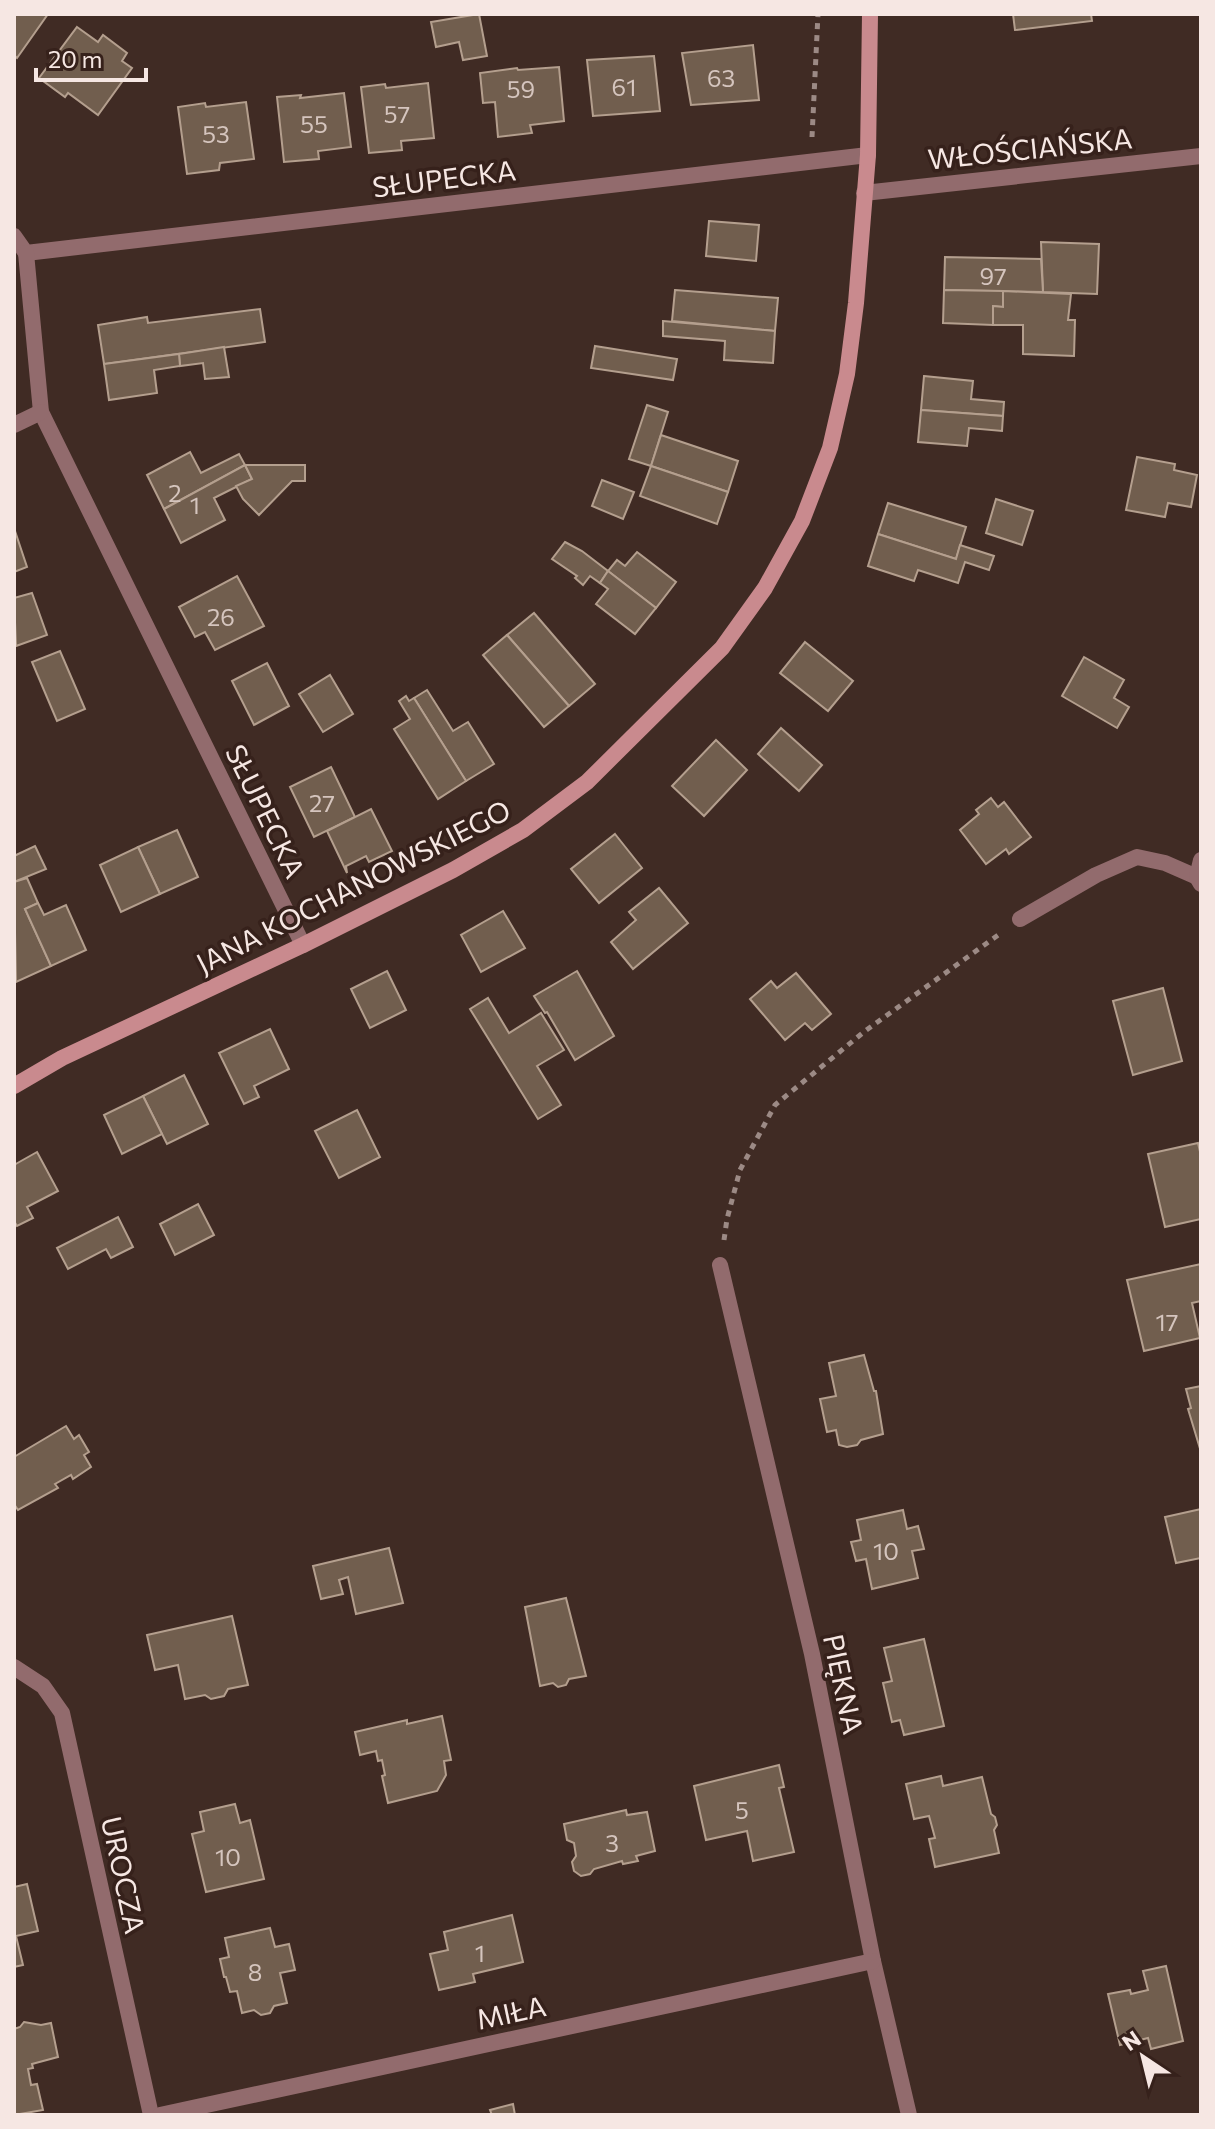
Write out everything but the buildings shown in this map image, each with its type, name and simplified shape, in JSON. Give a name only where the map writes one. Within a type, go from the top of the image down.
[{"type":"street","name":"JANA KOCHANOWSKIEGO","points":[[14,1086],[62,1058],[303,945],[453,870],[523,830],[587,782],[722,648],[765,588],[802,521],[830,448],[849,360],[856,303],[868,155],[870,14]]},
{"type":"street","name":"SŁUPECKA","points":[[26,253],[868,155]]},
{"type":"street","name":"WŁOŚCIAŃSKA","points":[[864,193],[1201,156]]},
{"type":"street","name":"SŁUPECKA","points":[[14,236],[26,253],[41,412],[303,945]]},
{"type":"street","points":[[14,425],[41,412]]},
{"type":"street","points":[[1020,919],[1096,875],[1137,857],[1200,873]]},
{"type":"street","name":"PIĘKNA","points":[[720,1265],[812,1654],[873,1961],[909,2115]]},
{"type":"street","name":"UROCZA","points":[[14,1667],[43,1686],[62,1713],[151,2115]]},
{"type":"street","name":"MIŁA","points":[[160,2115],[873,1961]]},
{"type":"path","points":[[811,162],[818,14]]},
{"type":"path","points":[[720,1265],[727,1219],[740,1170],[775,1105],[865,1031],[1020,919]]}]
